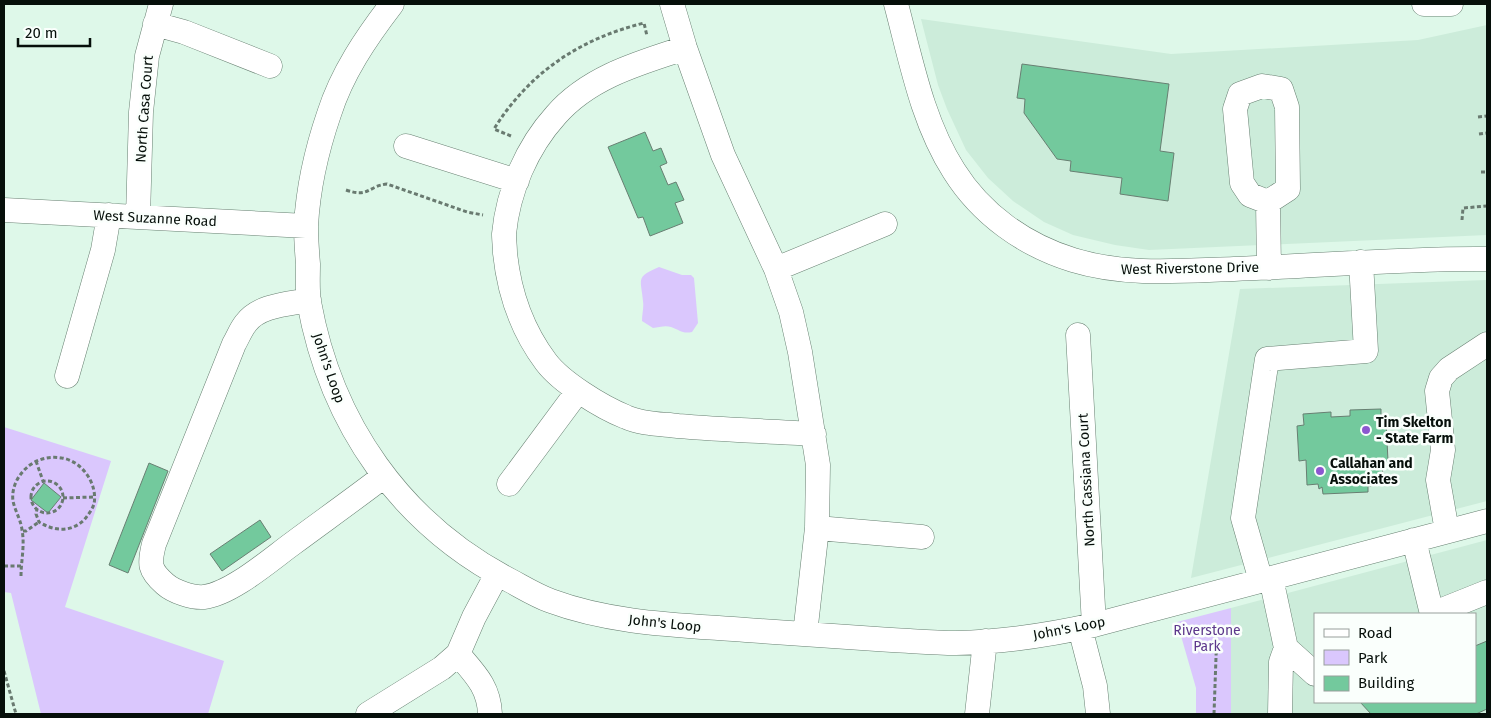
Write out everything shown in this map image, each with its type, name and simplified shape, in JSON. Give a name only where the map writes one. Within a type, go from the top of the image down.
[{"type":"street","name":"John's Loop","points":[[392,4],[366,38],[344,76],[318,150],[306,226],[309,300],[321,352],[339,402],[384,476],[407,504],[434,530],[462,552],[497,574],[549,601],[596,614],[644,622],[953,643],[986,642],[1064,632],[1487,521]]},
{"type":"street","points":[[672,4],[722,155],[776,269],[797,336],[818,465],[817,528],[804,634]]},
{"type":"street","name":"West Riverstone Drive","points":[[896,4],[924,106],[937,139],[954,171],[974,199],[1002,225],[1034,244],[1072,260],[1114,269],[1164,272],[1487,258]]},
{"type":"street","points":[[1424,4],[1451,4]]},
{"type":"street","points":[[158,14],[184,32],[270,66]]},
{"type":"street","name":"North Casa Court","points":[[138,217],[141,112],[147,56],[158,14]]},
{"type":"street","points":[[685,48],[612,74],[580,92],[556,114],[534,143],[513,190],[504,235],[507,275],[516,305],[528,335],[547,363],[578,391],[627,418],[657,424],[699,428],[814,434]]},
{"type":"street","points":[[406,146],[517,181]]},
{"type":"street","points":[[1268,202],[1269,268]]},
{"type":"street","name":"West Suzanne Road","points":[[4,210],[306,226]]},
{"type":"street","points":[[67,376],[103,250],[109,215]]},
{"type":"street","points":[[776,269],[885,224]]},
{"type":"street","points":[[1314,673],[1286,648],[1266,579],[1242,518],[1267,358],[1366,351],[1361,262]]},
{"type":"street","points":[[309,300],[264,310],[246,322],[234,344],[154,544],[150,559],[152,570],[156,577],[169,588],[185,594],[203,598],[224,592],[384,476]]},
{"type":"street","name":"North Cassiana Court","points":[[1078,335],[1087,626],[1098,714]]},
{"type":"street","points":[[1447,531],[1438,480],[1444,450],[1437,391],[1441,378],[1449,369],[1487,344]]},
{"type":"street","points":[[509,484],[578,391]]},
{"type":"street","points":[[817,528],[922,537]]},
{"type":"street","points":[[1414,540],[1432,613]]},
{"type":"street","points":[[368,714],[442,668],[458,654],[474,617],[497,574]]},
{"type":"street","points":[[1434,613],[1487,592]]},
{"type":"street","points":[[977,714],[982,689],[986,642]]},
{"type":"street","points":[[1280,714],[1281,662],[1286,648]]},
{"type":"street","points":[[458,654],[481,681],[485,689],[490,714]]},
{"type":"path","points":[[515,138],[494,129],[503,114],[517,96],[542,72],[586,43],[644,23],[652,59]]},
{"type":"path","points":[[1478,117],[1487,116]]},
{"type":"path","points":[[1479,134],[1487,134]]},
{"type":"path","points":[[1480,172],[1487,172]]},
{"type":"path","points":[[346,190],[366,193],[381,184],[388,184],[467,212],[488,217]]},
{"type":"path","points":[[1462,220],[1463,208],[1487,206]]},
{"type":"path","points":[[21,576],[23,531],[13,501],[20,473],[36,461],[54,457],[67,459],[78,464],[90,479],[94,497],[91,510],[74,527],[68,530],[52,529],[39,522],[36,514],[37,509]]},
{"type":"path","points":[[36,461],[44,481]]},
{"type":"path","points":[[48,480],[57,484],[63,493],[59,508],[53,512],[46,513],[37,509],[32,503],[31,492],[37,483],[44,481],[48,480]]},
{"type":"path","points":[[63,498],[94,497]]},
{"type":"path","points":[[23,531],[39,522]]},
{"type":"path","points":[[4,566],[21,566]]},
{"type":"path","points":[[1214,714],[1217,629]]},
{"type":"path","points":[[4,671],[16,714]]},
{"type":"shaded area","points":[[921,19],[1171,54],[1418,40],[1487,25],[1487,235],[1149,250],[1115,245],[1073,235],[1044,222],[1013,201],[988,178],[966,150],[938,85]]},
{"type":"shaded area","points":[[1487,280],[1487,501],[1191,578],[1240,289]]},
{"type":"shaded area","points":[[1487,540],[1487,714],[1231,714],[1231,608]]},
{"type":"green space","points":[[659,267],[682,275],[691,275],[694,278],[698,323],[692,332],[683,332],[667,326],[653,328],[642,321],[641,279],[646,273]]},
{"type":"green space","points":[[4,427],[111,461],[65,607],[224,661],[208,714],[41,714],[11,593],[4,592]]},
{"type":"green space","name":"Riverstone Park","points":[[1231,608],[1231,714],[1196,714],[1196,688],[1177,622]]},
{"type":"building","points":[[1022,64],[1169,84],[1160,151],[1174,153],[1168,201],[1120,194],[1122,178],[1070,171],[1071,161],[1057,159],[1024,113],[1025,99],[1017,98]]},
{"type":"building","points":[[645,132],[653,151],[661,148],[667,163],[660,166],[668,185],[676,182],[684,200],[675,203],[683,223],[650,236],[643,217],[638,218],[608,147]]},
{"type":"building","points":[[1381,409],[1381,421],[1386,421],[1388,461],[1382,461],[1383,480],[1371,480],[1368,492],[1323,494],[1322,487],[1319,489],[1318,484],[1307,485],[1306,460],[1299,461],[1297,426],[1304,425],[1303,414],[1331,412],[1331,417],[1350,416],[1350,410]]},
{"type":"building","points":[[149,463],[168,471],[128,573],[109,565]]},
{"type":"building","points":[[44,483],[61,497],[48,513],[31,500]]},
{"type":"building","points":[[260,520],[271,537],[222,571],[210,554]]},
{"type":"building","points":[[1487,641],[1487,709],[1476,714],[1371,714],[1361,703],[1476,703],[1476,646]]},
{"type":"place","name":"Tim Skelton - State Farm","points":[[1366,430]]},
{"type":"place","name":"Callahan and Associates","points":[[1320,471]]}]
